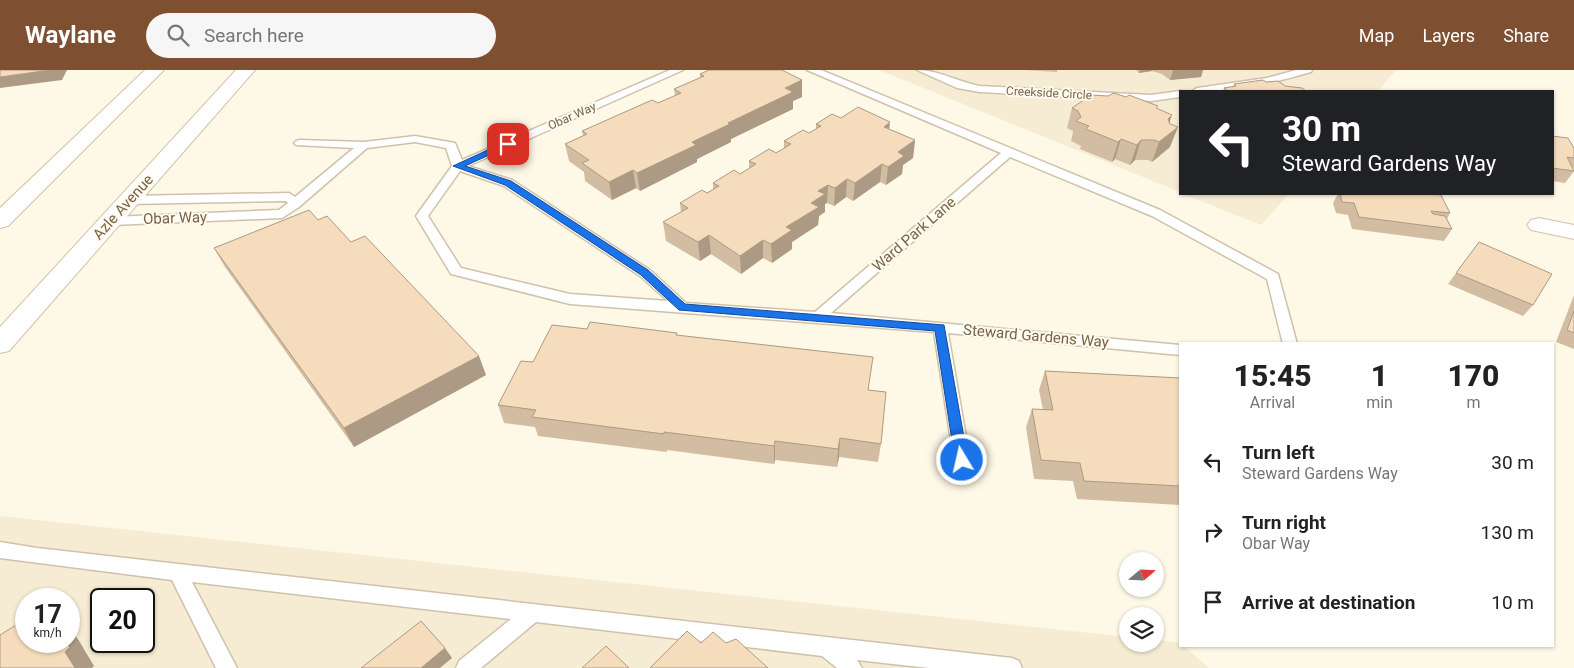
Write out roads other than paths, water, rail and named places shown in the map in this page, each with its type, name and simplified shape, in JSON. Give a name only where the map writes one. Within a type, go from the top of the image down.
[{"type":"main road","points":[[0,221],[155,70]]},
{"type":"main road","name":"Azle Avenue","points":[[0,344],[246,70]]},
{"type":"main road","points":[[1539,225],[1574,232]]},
{"type":"lane","name":"Obar Way","points":[[458,166],[678,70]]},
{"type":"lane","points":[[812,70],[1156,213],[1273,277],[1289,342]]},
{"type":"lane","name":"Creekside Circle","points":[[922,70],[961,86],[980,89],[1151,98],[1179,94]]},
{"type":"lane","points":[[1204,90],[1268,81],[1307,70]]},
{"type":"lane","points":[[300,144],[364,145],[415,139],[451,145],[458,166],[508,183],[645,273],[682,307]]},
{"type":"lane","name":"Obar Way","points":[[111,221],[282,214],[364,145]]},
{"type":"lane","name":"Ward Park Lane","points":[[818,317],[1009,152]]},
{"type":"lane","name":"Steward Gardens Way","points":[[458,166],[422,216],[456,271],[570,299],[940,327],[1179,350]]},
{"type":"lane","name":"Obar Way","points":[[130,200],[289,197],[295,204]]},
{"type":"lane","points":[[940,327],[962,460]]},
{"type":"lane","points":[[0,550],[178,573],[1012,668]]},
{"type":"lane","points":[[178,573],[227,668]]},
{"type":"lane","points":[[466,668],[533,613]]},
{"type":"lane","points":[[827,647],[852,668]]}]
